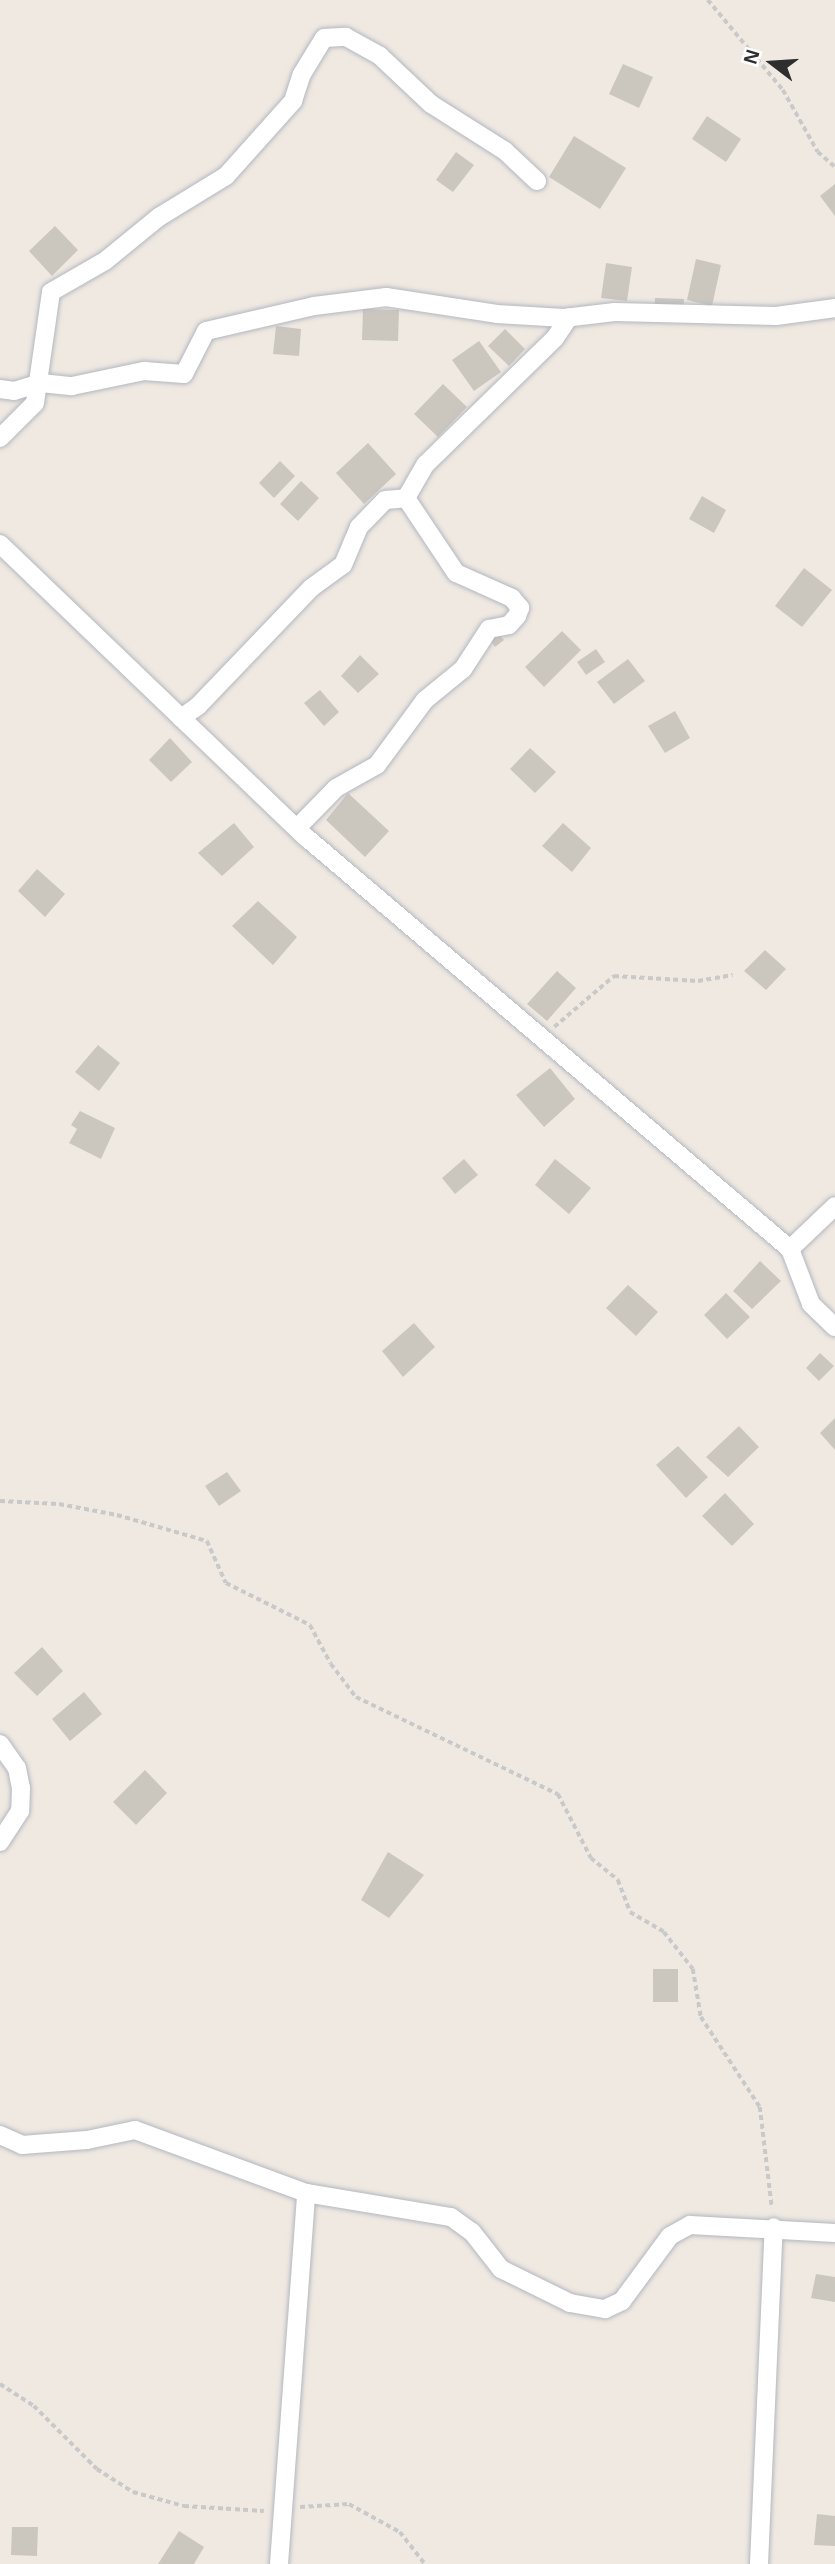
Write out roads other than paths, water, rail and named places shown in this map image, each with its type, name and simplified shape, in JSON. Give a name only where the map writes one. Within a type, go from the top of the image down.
[{"type":"street","points":[[0,438],[35,403],[41,383],[51,292],[105,261],[159,217],[226,176],[293,101],[302,74],[324,38],[346,37],[380,56],[431,104],[505,151],[537,181]]},
{"type":"street","points":[[0,389],[15,391],[41,383],[72,386],[144,371],[184,374],[206,331],[314,306],[386,297],[497,314],[569,317],[615,312],[776,316],[835,308]]},
{"type":"street","points":[[406,498],[426,464],[555,338],[569,317]]},
{"type":"street","points":[[181,718],[198,706],[312,588],[344,565],[359,527],[385,500],[406,498]]},
{"type":"street","points":[[297,828],[336,788],[377,765],[425,700],[463,670],[489,629],[509,625],[520,608],[512,598],[456,573],[406,498]]},
{"type":"street","points":[[0,544],[297,828],[790,1249],[811,1304],[835,1327]]},
{"type":"street","points":[[790,1249],[835,1206]]},
{"type":"street","points":[[0,1744],[16,1768],[21,1788],[20,1811],[0,1842]]},
{"type":"street","points":[[0,2135],[22,2145],[86,2140],[135,2130],[306,2193],[451,2217],[472,2232],[501,2269],[570,2303],[605,2309],[622,2301],[654,2254],[670,2236],[690,2225],[774,2227],[835,2233]]},
{"type":"street","points":[[279,2564],[306,2193]]},
{"type":"street","points":[[759,2564],[774,2227]]}]
